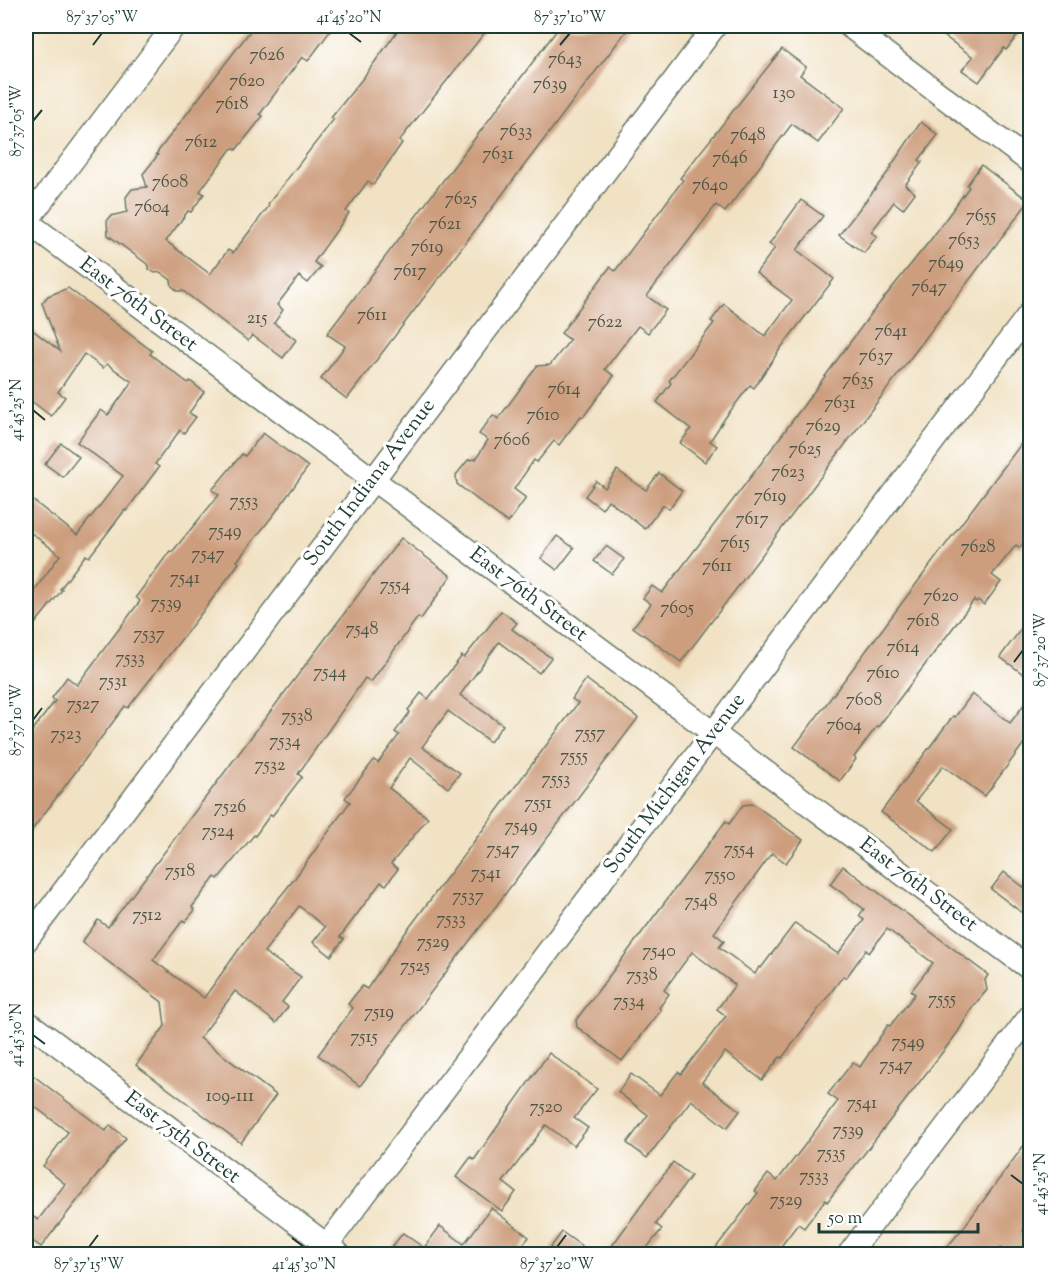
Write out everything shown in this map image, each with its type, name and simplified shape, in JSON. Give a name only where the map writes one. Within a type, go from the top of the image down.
[{"type":"street","points":[[26,221],[174,26]]},
{"type":"street","name":"South Indiana Avenue","points":[[26,941],[715,26]]},
{"type":"street","points":[[849,26],[1030,162]]},
{"type":"street","name":"East 76th Street","points":[[26,221],[1030,969]]},
{"type":"street","name":"South Michigan Avenue","points":[[329,1251],[714,733],[1030,314]]},
{"type":"street","points":[[849,1254],[1030,1016]]},
{"type":"street","name":"East 75th Street","points":[[26,1021],[329,1251]]},
{"type":"building","points":[[254,26],[334,26],[308,61],[302,57],[260,114],[263,116],[236,150],[231,149],[200,191],[204,194],[166,241],[210,274],[228,250],[233,253],[401,26],[490,26],[399,141],[402,143],[373,185],[368,181],[346,211],[349,213],[314,262],[321,267],[308,283],[299,276],[277,305],[283,310],[274,323],[296,340],[283,358],[252,335],[248,341],[183,291],[178,291],[172,286],[171,280],[160,272],[155,273],[149,269],[147,264],[108,235],[107,221],[111,216],[127,212],[126,197],[132,189],[147,187],[143,174],[158,155],[156,154]]},
{"type":"building","points":[[560,26],[630,26],[347,399],[321,379],[345,346],[327,334]]},
{"type":"building","points":[[930,26],[1025,26],[1006,50],[1004,48],[979,82],[962,70],[973,57]]},
{"type":"building","points":[[782,49],[806,67],[800,75],[844,108],[818,143],[792,124],[725,212],[716,205],[647,296],[666,310],[648,333],[638,326],[605,369],[614,376],[583,417],[581,416],[559,445],[554,441],[537,462],[534,460],[514,489],[526,498],[508,523],[457,484],[456,475],[468,460],[476,459],[488,440],[479,434],[493,415],[498,419],[537,366],[550,365],[570,340],[561,333],[610,267],[615,271],[683,180],[680,178]]},
{"type":"building","points":[[921,122],[938,135],[919,160],[922,162],[905,185],[915,193],[903,209],[894,202],[871,232],[877,236],[864,253],[839,235],[892,167]]},
{"type":"building","points":[[981,165],[1029,201],[681,662],[633,627],[651,604],[643,598],[652,586],[662,593],[871,314],[932,238],[969,187],[967,185]]},
{"type":"building","points":[[801,200],[823,216],[797,250],[834,279],[780,349],[754,388],[750,385],[725,418],[710,441],[717,446],[705,462],[680,443],[691,429],[657,402],[671,383],[669,381],[714,323],[711,321],[724,304],[765,336],[792,300],[756,273],[775,248],[769,244]]},
{"type":"building","points":[[68,288],[152,351],[150,354],[188,383],[190,381],[204,392],[189,413],[196,417],[184,433],[180,430],[155,464],[159,467],[126,511],[89,557],[86,555],[84,557],[60,589],[62,590],[26,635],[26,602],[60,555],[26,529],[26,495],[77,535],[123,476],[77,442],[101,410],[108,415],[132,382],[107,364],[103,368],[84,354],[58,392],[65,397],[51,416],[26,397],[26,325],[60,351],[42,303],[48,296]]},
{"type":"building","points":[[1030,432],[1030,533],[1020,548],[1016,545],[992,575],[1001,582],[984,605],[974,600],[854,757],[856,759],[840,781],[794,747]]},
{"type":"building","points":[[263,433],[308,467],[237,561],[239,563],[207,606],[128,708],[125,706],[26,838],[26,739],[55,701],[52,698],[67,677],[77,685],[140,601],[136,597],[170,551],[172,552],[219,495],[212,490],[242,454],[245,456]]},
{"type":"building","points":[[61,443],[79,457],[63,477],[45,464]]},
{"type":"building","points":[[617,470],[646,490],[659,473],[682,491],[669,509],[663,505],[645,529],[608,500],[602,509],[585,496],[596,481],[605,488]]},
{"type":"building","points":[[557,536],[574,548],[557,570],[541,558]]},
{"type":"building","points":[[401,538],[451,576],[421,619],[418,617],[371,682],[365,678],[298,774],[302,777],[272,816],[270,815],[218,879],[215,877],[192,907],[195,910],[185,922],[183,920],[153,960],[204,998],[350,802],[345,798],[374,760],[378,763],[399,735],[395,732],[421,693],[428,699],[501,611],[517,623],[512,629],[551,658],[539,673],[499,642],[460,695],[503,725],[490,742],[448,711],[422,747],[460,773],[448,788],[410,758],[389,788],[428,818],[391,864],[398,869],[386,885],[381,882],[340,937],[344,939],[331,956],[313,942],[325,927],[299,906],[264,952],[301,977],[282,1002],[288,1007],[276,1023],[235,991],[200,1038],[276,1095],[241,1143],[136,1065],[165,1026],[162,1002],[82,942],[98,920],[108,927]]},
{"type":"building","points":[[606,546],[624,559],[612,574],[594,561]]},
{"type":"building","points":[[1030,617],[1030,679],[1000,657]]},
{"type":"building","points":[[586,679],[638,718],[360,1086],[318,1055],[353,1008],[348,1004],[362,986],[367,989],[403,936],[578,703],[572,699]]},
{"type":"building","points":[[972,694],[1010,723],[1030,697],[1030,735],[985,796],[943,766],[916,801],[953,829],[935,852],[881,812]]},
{"type":"building","points":[[753,804],[803,840],[786,863],[772,853],[714,933],[724,941],[719,947],[755,974],[795,923],[838,954],[864,920],[859,916],[864,909],[830,884],[843,866],[988,975],[985,980],[987,990],[972,1008],[958,1032],[827,1202],[825,1200],[804,1228],[798,1224],[775,1254],[711,1254],[758,1193],[755,1191],[768,1174],[777,1181],[804,1146],[838,1101],[828,1094],[853,1062],[860,1067],[888,1025],[890,1026],[915,994],[911,991],[933,963],[887,929],[869,953],[866,950],[846,978],[843,976],[782,1058],[780,1057],[762,1080],[725,1052],[702,1082],[740,1111],[727,1128],[691,1100],[647,1158],[627,1143],[648,1115],[618,1092],[631,1074],[660,1095],[678,1072],[681,1074],[726,1016],[717,1009],[735,985],[692,952],[664,990],[669,994],[659,1008],[661,1010],[622,1061],[577,1027],[576,1020],[726,821],[729,824],[743,805]]},
{"type":"building","points":[[1004,872],[1030,892],[1030,919],[991,889]]},
{"type":"building","points":[[549,1053],[597,1089],[574,1118],[588,1128],[574,1146],[546,1125],[503,1182],[516,1192],[502,1211],[456,1177],[471,1157],[474,1160]]},
{"type":"building","points":[[26,1070],[106,1131],[110,1125],[126,1138],[41,1247],[26,1236],[26,1229],[34,1217],[38,1220],[65,1184],[43,1166],[68,1132],[26,1100]]},
{"type":"building","points":[[1030,1137],[1030,1221],[1023,1231],[1030,1238],[1018,1254],[1012,1254],[1001,1247],[996,1254],[941,1254],[964,1227]]},
{"type":"building","points":[[673,1162],[691,1176],[656,1224],[662,1229],[642,1254],[606,1254]]},
{"type":"building","points":[[491,1208],[529,1237],[515,1254],[386,1254],[403,1233],[424,1248],[440,1226],[464,1244]]},
{"type":"building","points":[[562,1232],[593,1254],[560,1254],[550,1248]]}]
